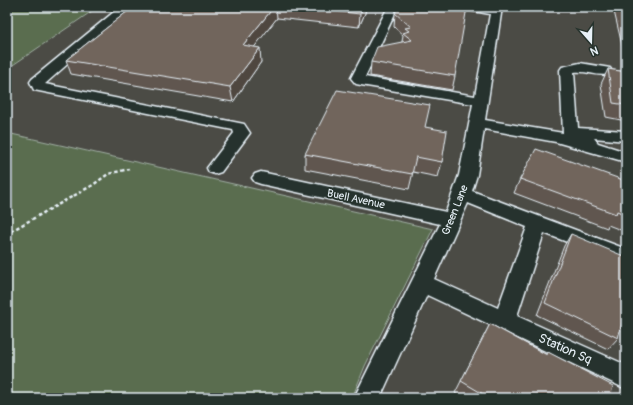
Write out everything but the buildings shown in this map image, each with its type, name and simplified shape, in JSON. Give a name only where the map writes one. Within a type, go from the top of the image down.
[{"type":"street","points":[[127,7],[37,82],[39,88],[239,128],[242,133],[215,168]]},
{"type":"street","points":[[393,7],[358,78],[361,82],[481,101]]},
{"type":"street","points":[[468,7],[496,9]]},
{"type":"street","name":"Green Lane","points":[[367,398],[452,220],[462,194],[468,175],[496,9]]},
{"type":"street","points":[[571,141],[567,70],[580,67],[605,71]]},
{"type":"street","points":[[477,124],[571,141],[626,157]]},
{"type":"street","points":[[592,147],[582,132],[626,136]]},
{"type":"street","name":"Buell Avenue","points":[[261,178],[452,220]]},
{"type":"street","points":[[462,194],[626,257]]},
{"type":"street","points":[[504,321],[538,223]]},
{"type":"street","name":"Station Sq","points":[[422,283],[626,376]]},
{"type":"path","points":[[7,233],[93,185],[108,174],[129,169]]},
{"type":"shaded area","points":[[98,7],[626,7],[626,398],[352,398],[365,366],[433,229],[7,133],[7,69]]},
{"type":"green space","points":[[7,7],[98,7],[7,69]]},
{"type":"green space","points":[[7,133],[433,229],[365,366],[352,398],[7,398]]}]
